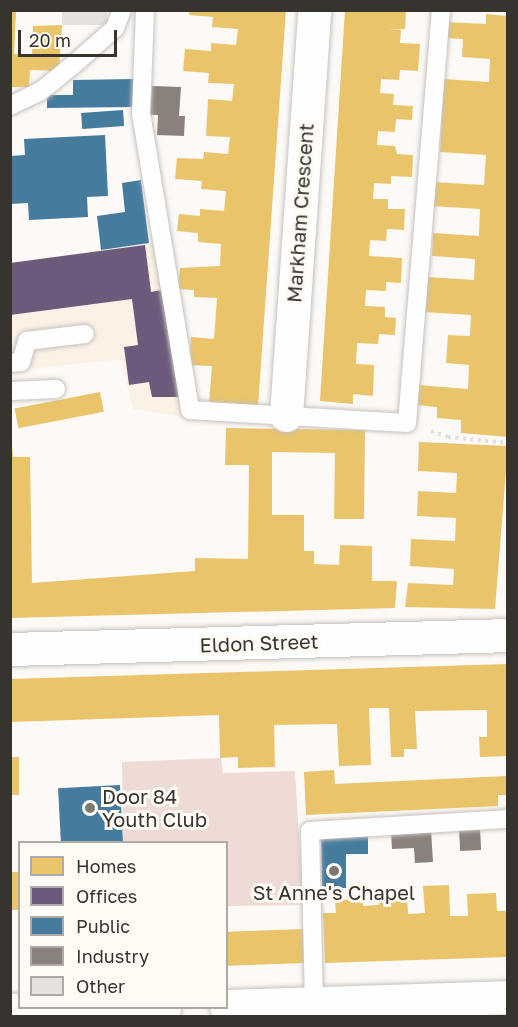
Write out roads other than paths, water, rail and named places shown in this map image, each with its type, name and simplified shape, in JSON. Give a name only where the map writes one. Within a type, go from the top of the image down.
[{"type":"street","name":"Markham Crescent","points":[[286,415],[314,10]]},
{"type":"street","name":"Eldon Street","points":[[10,649],[507,635]]},
{"type":"street","points":[[228,1006],[315,1005],[409,1009],[507,997]]},
{"type":"street","points":[[10,1010],[87,1009]]},
{"type":"lane","points":[[10,106],[41,91],[72,66],[116,28],[122,10]]},
{"type":"lane","points":[[145,10],[141,113],[190,410],[407,423],[441,10]]},
{"type":"lane","points":[[10,363],[21,362],[27,340],[85,334]]},
{"type":"lane","points":[[10,391],[56,389]]},
{"type":"lane","points":[[315,1005],[310,831],[507,819]]},
{"type":"place","name":"Door 84 Youth Club","points":[[90,808]]},
{"type":"place","name":"St Anne's Chapel","points":[[334,871]]}]
